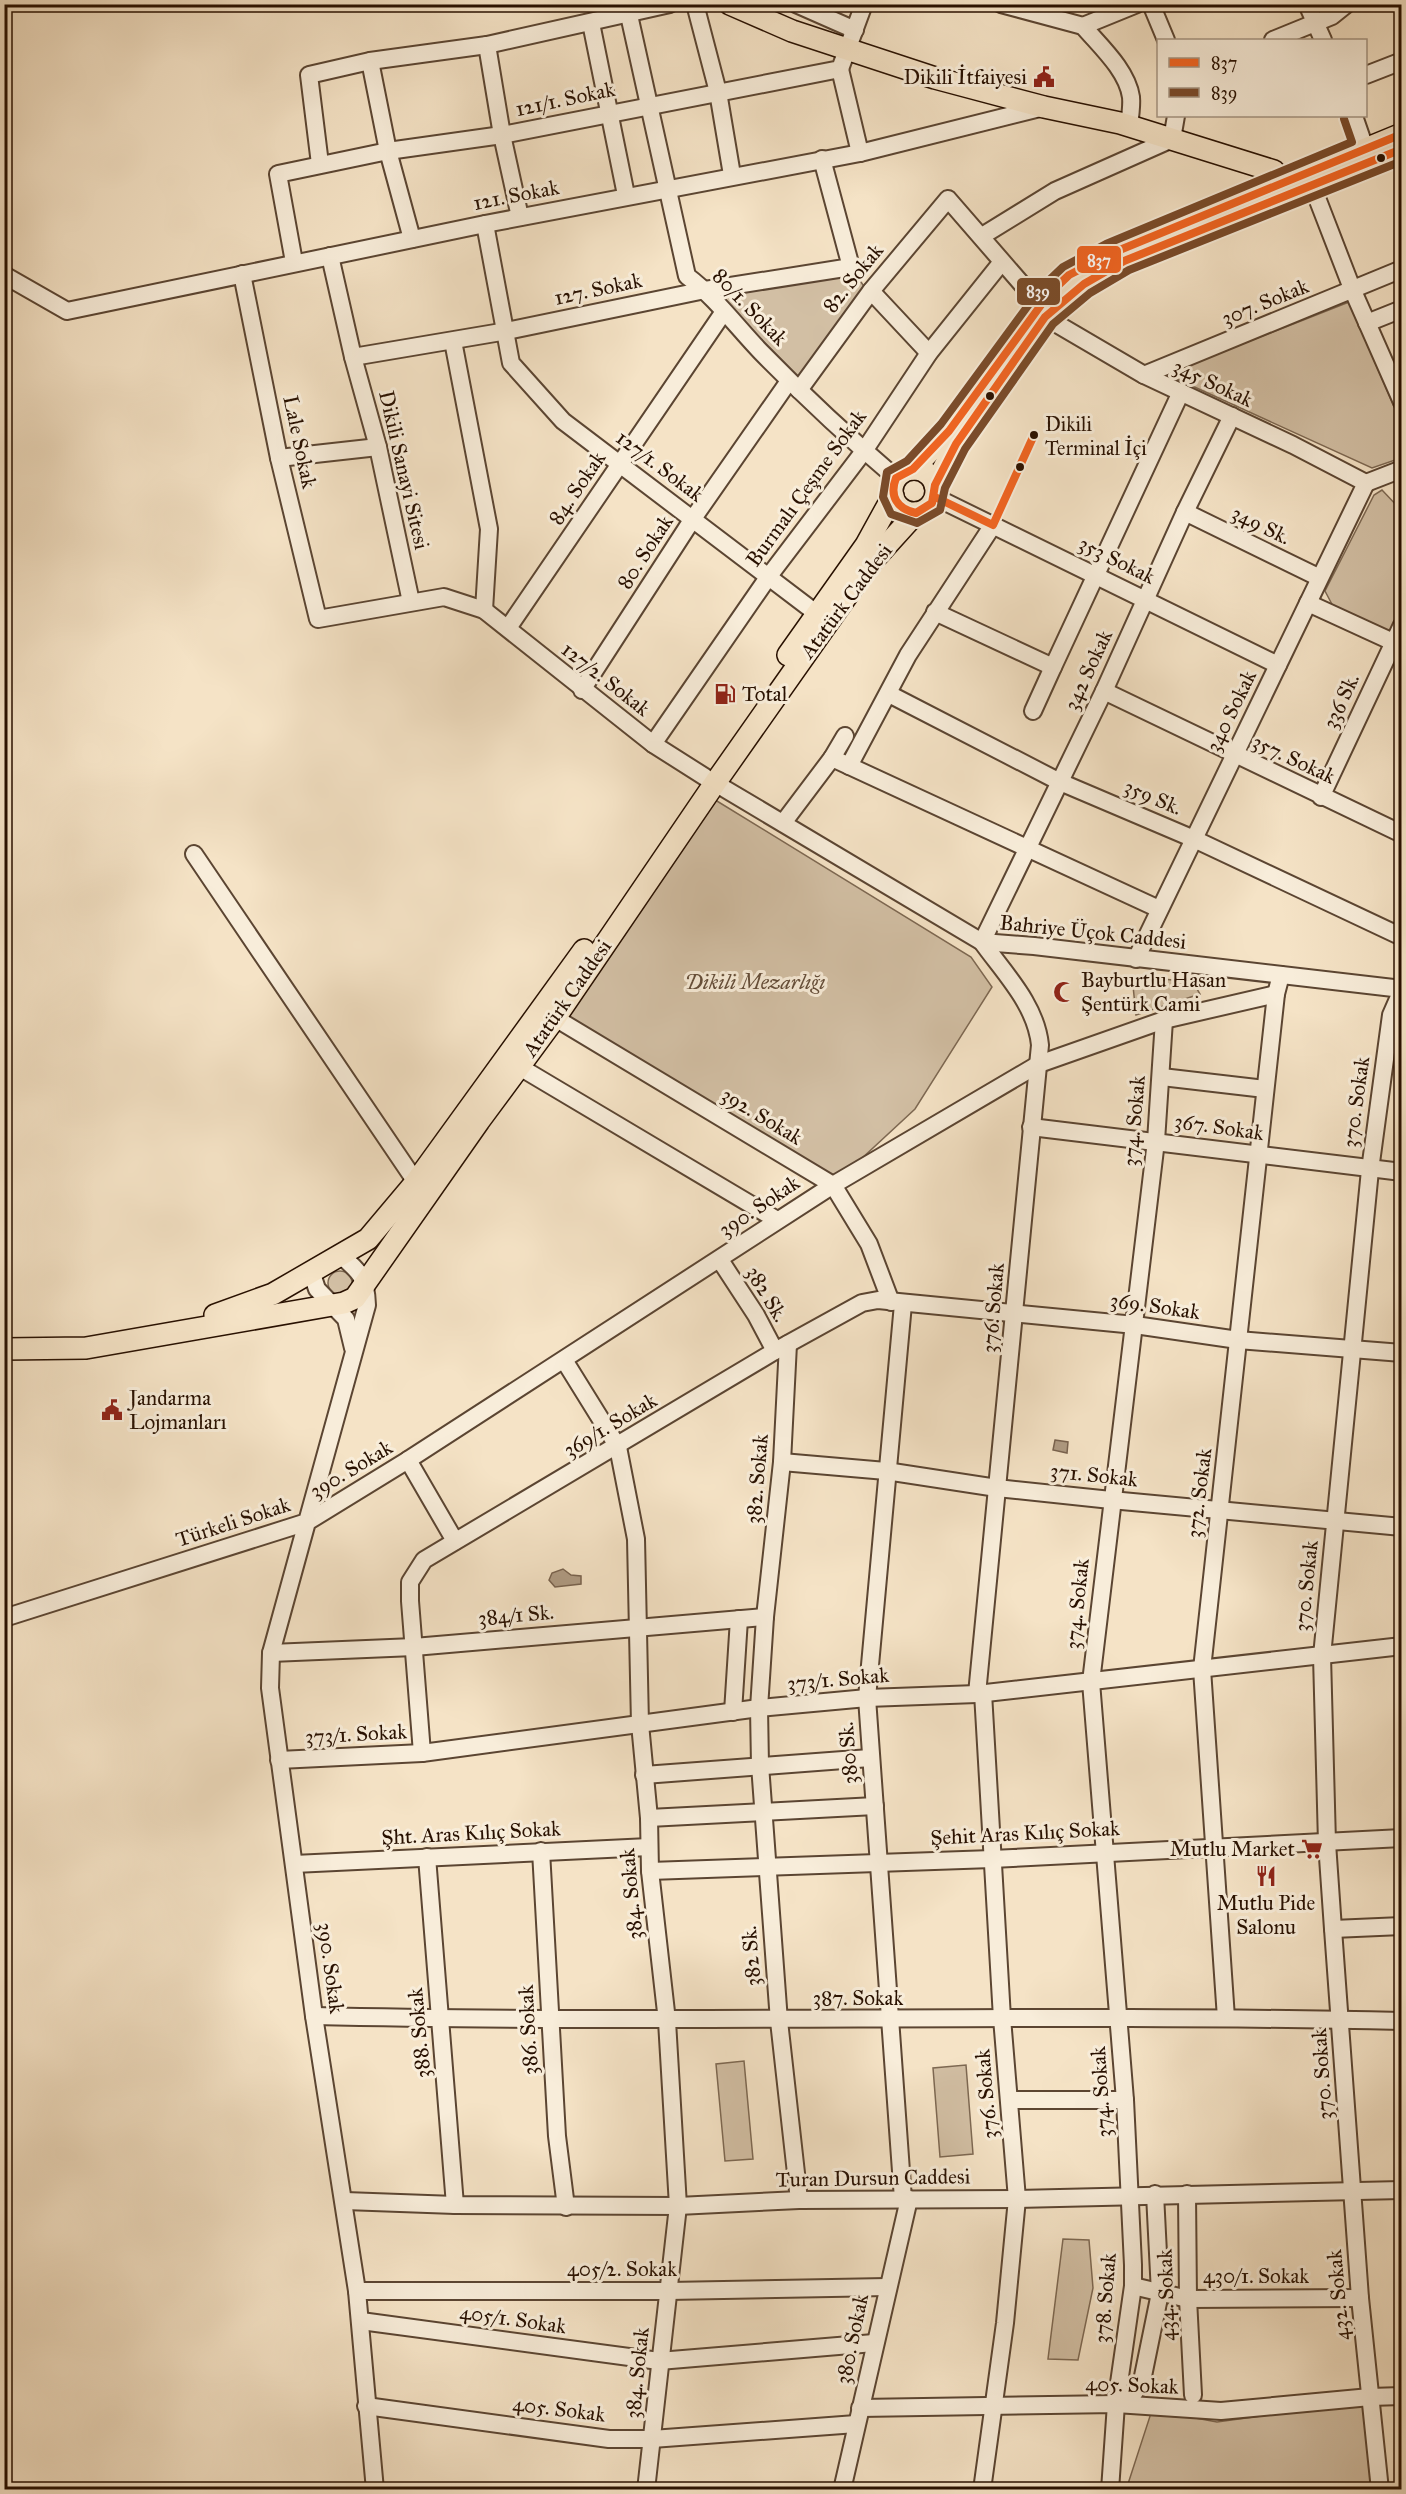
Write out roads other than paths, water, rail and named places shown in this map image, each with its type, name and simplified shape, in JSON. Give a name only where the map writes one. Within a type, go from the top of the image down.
[{"type":"main road","points":[[730,4],[792,31],[844,60],[935,78],[1044,107],[1129,126],[1274,171],[1286,187]]},
{"type":"main road","name":"Atatürk Caddesi","points":[[4,1349],[86,1348],[332,1305],[355,1298],[555,1018],[816,613],[866,545],[900,481],[950,431],[1042,311],[1124,261],[1365,148],[1401,134]]},
{"type":"main road","name":"Atatürk Caddesi","points":[[1286,187],[1312,185],[1401,149]]},
{"type":"main road","points":[[1229,158],[1254,200]]},
{"type":"main road","name":"Atatürk Caddesi","points":[[128,1340],[190,1325],[273,1294],[368,1239],[416,1182],[867,567],[916,513],[928,508],[956,444],[1042,311]]},
{"type":"main road","points":[[916,513],[899,507],[900,481],[929,475],[935,491]]},
{"type":"street","points":[[320,164],[309,75],[370,61],[487,45],[670,4]]},
{"type":"street","points":[[694,4],[718,92],[732,175]]},
{"type":"street","points":[[796,4],[855,30]]},
{"type":"street","points":[[860,153],[844,60],[864,4]]},
{"type":"street","points":[[1001,4],[1083,26],[1114,62],[1129,87],[1132,100],[1129,126]]},
{"type":"street","points":[[1083,26],[1137,4]]},
{"type":"street","points":[[1151,4],[1166,39]]},
{"type":"street","points":[[1307,4],[1323,39]]},
{"type":"street","points":[[1274,39],[1332,16],[1347,4]]},
{"type":"street","name":"80/1. Sokak","points":[[629,15],[687,276],[705,290],[723,313],[794,385],[864,451],[900,481]]},
{"type":"street","points":[[591,23],[626,195]]},
{"type":"street","points":[[487,45],[502,135],[520,217]]},
{"type":"street","name":"121/1. Sokak","points":[[294,262],[278,174],[388,151],[502,135],[718,92],[844,60]]},
{"type":"street","points":[[370,61],[388,151],[412,239]]},
{"type":"street","points":[[1367,74],[1401,61]]},
{"type":"street","name":"121. Sokak","points":[[4,275],[66,311],[626,195],[860,153],[1044,107]]},
{"type":"street","points":[[982,237],[1055,191],[1172,139],[1176,117]]},
{"type":"street","points":[[1354,117],[1365,148]]},
{"type":"street","name":"127. Sokak","points":[[353,357],[507,332],[705,290],[852,267],[822,159]]},
{"type":"street","points":[[1312,185],[1353,291],[1401,402]]},
{"type":"street","name":"345 Sokak","points":[[948,199],[1042,311],[1144,375],[1366,483]]},
{"type":"street","name":"82. Sokak","points":[[794,385],[948,199]]},
{"type":"street","name":"127/1. Sokak","points":[[485,224],[511,363],[518,372],[563,421],[816,613]]},
{"type":"street","name":"Dikili Sanayi Sitesi","points":[[330,256],[353,357],[378,447],[411,602]]},
{"type":"street","name":"Burmalı Çeşme Sokak","points":[[653,744],[769,576],[864,451],[928,353],[1001,263]]},
{"type":"street","name":"307. Sokak","points":[[1144,375],[1353,291],[1401,269]]},
{"type":"street","name":"Lale Sokak","points":[[243,274],[279,458],[318,619],[411,602]]},
{"type":"street","points":[[871,291],[928,353]]},
{"type":"street","points":[[1367,323],[1401,309]]},
{"type":"street","name":"84. Sokak","points":[[507,628],[723,313]]},
{"type":"street","points":[[453,340],[489,529],[484,610]]},
{"type":"street","name":"80. Sokak","points":[[582,690],[692,519],[794,385]]},
{"type":"street","points":[[1033,711],[1181,393]]},
{"type":"street","name":"342 Sokak","points":[[982,942],[1104,691],[1185,512],[1232,416]]},
{"type":"street","points":[[279,458],[378,447]]},
{"type":"street","points":[[1366,483],[1401,469]]},
{"type":"street","name":"340 Sokak","points":[[1136,959],[1308,603],[1318,577],[1366,483]]},
{"type":"street","name":"353 Sokak","points":[[935,491],[993,525],[1278,665]]},
{"type":"street","name":"349 Sk.","points":[[1185,512],[1318,577]]},
{"type":"street","points":[[849,766],[908,655],[993,525]]},
{"type":"street","name":"127/2. Sokak","points":[[411,602],[444,597],[484,610],[653,744],[710,780]]},
{"type":"street","points":[[1308,603],[1394,642]]},
{"type":"street","points":[[935,612],[1053,667]]},
{"type":"street","name":"336 Sk.","points":[[1321,797],[1401,625]]},
{"type":"street","name":"357. Sokak","points":[[1104,691],[1233,756],[1401,834]]},
{"type":"street","name":"359 Sk.","points":[[889,694],[1060,782],[1194,839],[1401,937]]},
{"type":"street","points":[[783,823],[832,758],[845,736]]},
{"type":"street","points":[[832,758],[1159,909]]},
{"type":"street","name":"Bahriye Üçok Caddesi","points":[[710,780],[982,942],[1401,989]]},
{"type":"street","points":[[194,854],[416,1182]]},
{"type":"street","name":"376. Sokak","points":[[982,942],[1029,1006],[1039,1033],[1039,1064],[1030,1127],[1016,1313],[997,1488],[980,1694],[1017,2199],[1005,2323],[982,2490]]},
{"type":"street","name":"372. Sokak","points":[[1226,2018],[1202,1669],[1265,1089],[1276,994],[1281,975]]},
{"type":"street","name":"370. Sokak","points":[[1353,2191],[1327,1843],[1322,1656],[1370,1170],[1391,1015],[1401,989]]},
{"type":"street","name":"390. Sokak","points":[[375,2490],[366,2406],[361,2321],[345,2201],[314,2016],[270,1688],[271,1653],[307,1522],[408,1460],[833,1185],[1039,1064],[1164,1020],[1276,994]]},
{"type":"street","name":"392. Sokak","points":[[555,1018],[833,1185],[869,1244],[897,1303]]},
{"type":"street","name":"374. Sokak","points":[[1130,2194],[1125,2100],[1091,1682],[1111,1500],[1136,1325],[1162,1077],[1164,1020]]},
{"type":"street","points":[[519,1066],[777,1221]]},
{"type":"street","points":[[1162,1077],[1265,1089]]},
{"type":"street","name":"367. Sokak","points":[[1030,1127],[1401,1172]]},
{"type":"street","points":[[339,1254],[357,1270],[366,1283]]},
{"type":"street","name":"382 Sk.","points":[[720,1260],[781,1348]]},
{"type":"street","name":"Türkeli Sokak","points":[[311,1272],[317,1289],[346,1319],[354,1352]]},
{"type":"street","name":"Türkeli Sokak","points":[[4,1618],[307,1522],[367,1305],[366,1283]]},
{"type":"street","name":"369/1. Sokak","points":[[422,1753],[410,1582],[424,1560],[618,1447],[781,1348],[862,1303],[869,1301],[897,1303]]},
{"type":"street","name":"369. Sokak","points":[[897,1303],[1136,1325],[1238,1340],[1401,1353]]},
{"type":"street","name":"380 Sk.","points":[[897,1303],[867,1698],[889,2020],[906,2199]]},
{"type":"street","name":"382. Sokak","points":[[759,1708],[765,1617],[782,1462],[781,1348]]},
{"type":"street","name":"384. Sokak","points":[[564,1360],[618,1447],[636,1539],[639,1724],[649,1818],[650,1871],[667,2021],[678,2206],[646,2490]]},
{"type":"street","points":[[408,1460],[455,1542]]},
{"type":"street","name":"371. Sokak","points":[[782,1462],[886,1471],[997,1488],[1111,1500],[1401,1527]]},
{"type":"street","name":"384/1 Sk.","points":[[271,1653],[414,1647],[765,1617]]},
{"type":"street","points":[[733,1712],[739,1619]]},
{"type":"street","name":"373/1. Sokak","points":[[279,1760],[422,1753],[759,1708],[867,1698],[980,1694],[1401,1646]]},
{"type":"street","name":"382 Sk.","points":[[759,1708],[760,1765],[778,2021],[799,2200]]},
{"type":"street","points":[[644,1775],[870,1758]]},
{"type":"street","points":[[649,1818],[875,1806]]},
{"type":"street","name":"Şehit Aras Kılıç Sokak","points":[[650,1871],[992,1859],[1104,1851],[1215,1848],[1401,1838]]},
{"type":"street","name":"Şht. Aras Kılıç Sokak","points":[[294,1864],[650,1847]]},
{"type":"street","name":"386. Sokak","points":[[541,1851],[557,2136],[566,2207]]},
{"type":"street","name":"388. Sokak","points":[[427,1857],[455,2205]]},
{"type":"street","points":[[1333,1929],[1401,1926]]},
{"type":"street","name":"387. Sokak","points":[[314,2016],[667,2021],[1118,2017],[1401,2021]]},
{"type":"street","points":[[1010,2100],[1125,2100]]},
{"type":"street","name":"Turan Dursun Caddesi","points":[[345,2201],[566,2207],[678,2206],[799,2200],[1017,2199],[1130,2194],[1401,2190]]},
{"type":"street","name":"432. Sokak","points":[[1353,2191],[1360,2298],[1380,2490]]},
{"type":"street","name":"378. Sokak","points":[[1110,2490],[1116,2404],[1133,2286],[1130,2194]]},
{"type":"street","points":[[1116,2404],[1131,2398],[1142,2381],[1160,2293],[1155,2194]]},
{"type":"street","name":"434. Sokak","points":[[1187,2194],[1188,2299],[1193,2395]]},
{"type":"street","name":"380. Sokak","points":[[842,2490],[906,2199]]},
{"type":"street","name":"430/1. Sokak","points":[[1133,2286],[1188,2299],[1360,2298]]},
{"type":"street","name":"405/2. Sokak","points":[[357,2291],[669,2291],[887,2287]]},
{"type":"street","name":"405/1. Sokak","points":[[361,2321],[659,2361],[874,2343]]},
{"type":"street","name":"405. Sokak","points":[[366,2406],[609,2439],[652,2439],[858,2416],[992,2407],[1116,2404],[1221,2411],[1401,2396]]},
{"type":"place","name":"Dikili İtfaiyesi","points":[[1044,77]]},
{"type":"place","name":"Dikili Terminal İçi","points":[[1034,435]]},
{"type":"place","name":"Total","points":[[725,694]]},
{"type":"place","name":"Bayburtlu Hasan Şentürk Cami","points":[[1064,992]]},
{"type":"place","name":"Jandarma Lojmanları","points":[[112,1410]]},
{"type":"place","name":"Mutlu Market","points":[[1312,1849]]},
{"type":"place","name":"Mutlu Pide Salonu","points":[[1266,1876]]},
{"type":"park label","name":"Dikili Mezarlığı","points":[[755,982]]}]
